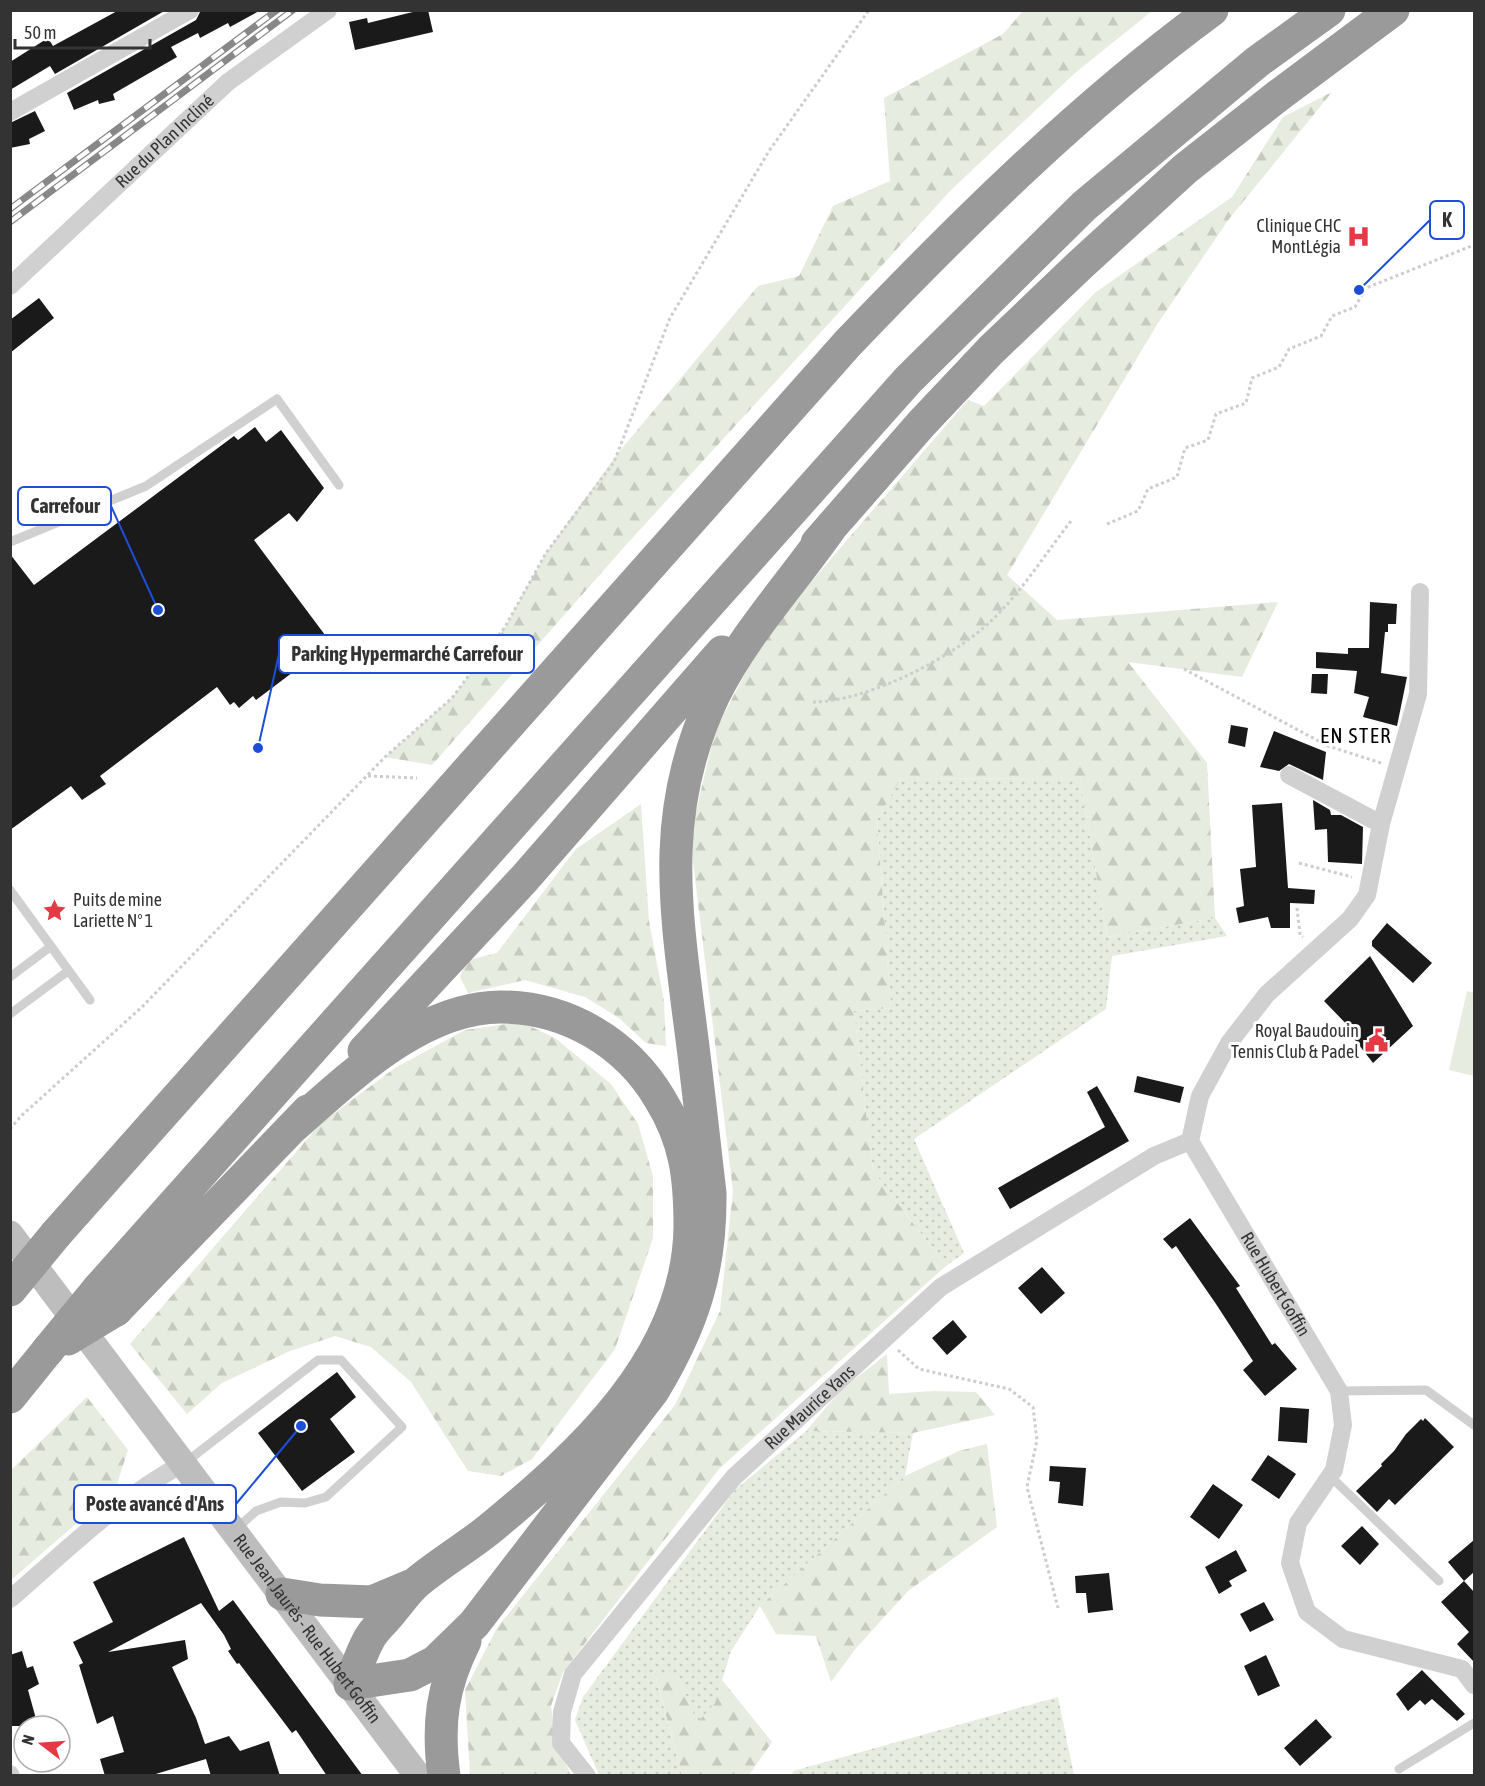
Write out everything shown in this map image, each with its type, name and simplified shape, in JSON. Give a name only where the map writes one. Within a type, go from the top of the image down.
[{"type":"highway","points":[[10,1290],[56,1234],[443,796],[855,335],[914,273],[1021,172],[1100,101],[1212,10]]},
{"type":"highway","points":[[108,1299],[908,380],[1084,206],[1257,62],[1329,10]]},
{"type":"highway","points":[[294,1126],[524,879],[831,527],[991,350],[1185,169],[1279,95],[1393,11]]},
{"type":"highway","points":[[350,1684],[410,1675],[435,1662],[474,1624],[653,1391],[679,1346],[696,1307],[704,1278],[711,1233],[710,1193],[677,919],[675,857],[678,805],[686,765],[715,694],[750,634],[792,582],[831,527]]},
{"type":"highway","points":[[10,1397],[48,1350],[108,1299],[294,1126],[383,1051],[413,1034],[475,1009],[502,1007],[533,1010],[562,1017],[612,1044],[636,1064],[672,1118],[682,1145],[690,1185],[690,1253],[669,1324],[643,1374],[616,1410],[552,1475],[484,1533],[415,1584],[369,1638],[350,1684]]},
{"type":"highway","points":[[282,1594],[320,1600],[372,1602],[415,1584]]},
{"type":"highway","points":[[444,1776],[440,1727],[443,1697],[449,1672],[474,1624]]},
{"type":"main road","name":"Rue Jean Jaurès - Rue Hubert Goffin","points":[[10,1234],[418,1776]]},
{"type":"street","points":[[10,112],[190,10]]},
{"type":"street","name":"Rue du Plan Incliné","points":[[13,283],[228,82],[328,10]]},
{"type":"street","points":[[1190,1141],[1200,1096],[1229,1043],[1267,994],[1350,919],[1367,895],[1381,824],[1418,694],[1420,592]]},
{"type":"street","points":[[1289,775],[1381,824]]},
{"type":"street","name":"Rue Maurice Yans","points":[[587,1776],[561,1743],[562,1712],[573,1674],[734,1477],[942,1287],[1154,1156],[1190,1141]]},
{"type":"street","name":"Rue Hubert Goffin","points":[[1190,1141],[1339,1391],[1343,1425],[1334,1470],[1298,1523],[1290,1563],[1307,1612],[1343,1639],[1462,1670],[1474,1685]]},
{"type":"street","points":[[10,1599],[118,1506],[156,1478],[184,1463]]},
{"type":"lane","points":[[10,542],[146,486],[277,399],[339,485]]},
{"type":"lane","points":[[10,890],[90,1000]]},
{"type":"lane","points":[[10,977],[50,947]]},
{"type":"lane","points":[[10,1014],[69,971]]},
{"type":"lane","points":[[184,1463],[318,1360],[341,1360],[402,1427],[326,1497],[305,1503],[281,1502],[256,1511],[234,1530]]},
{"type":"lane","points":[[1339,1391],[1426,1390],[1474,1425]]},
{"type":"lane","points":[[1330,1476],[1439,1581]]},
{"type":"lane","points":[[1399,1769],[1474,1723]]},
{"type":"path","points":[[10,1129],[21,1116],[142,1007],[367,776],[452,698],[505,627],[546,553],[614,462],[670,318],[769,151],[869,10]]},
{"type":"path","points":[[1107,524],[1138,511],[1148,489],[1177,477],[1185,448],[1208,440],[1216,414],[1246,403],[1252,378],[1279,368],[1289,350],[1321,336],[1332,316],[1355,307],[1366,288],[1474,245]]},
{"type":"path","points":[[813,702],[830,702],[888,685],[967,639],[997,614],[1071,521]]},
{"type":"path","points":[[1184,669],[1328,746],[1397,768]]},
{"type":"path","points":[[367,776],[417,778]]},
{"type":"path","points":[[1299,863],[1338,872],[1370,883]]},
{"type":"path","points":[[1297,908],[1300,935],[1320,946]]},
{"type":"path","points":[[886,1338],[919,1369],[1009,1389],[1033,1407],[1037,1440],[1027,1487],[1058,1608]]},
{"type":"green space","points":[[1023,11],[1152,11],[1075,73],[951,190],[625,546],[432,765],[385,757],[452,698],[505,627],[546,553],[618,453],[758,286],[799,276],[833,206],[890,181],[884,98],[1003,34]]},
{"type":"green space","points":[[1332,92],[1229,219],[1158,323],[1007,575],[1057,620],[1278,602],[1242,677],[1128,662],[1207,763],[1215,918],[1107,937],[1080,779],[901,778],[877,820],[891,1008],[854,1011],[873,1171],[946,1266],[719,1469],[563,1672],[551,1706],[556,1742],[571,1775],[470,1775],[465,1690],[497,1628],[675,1405],[720,1311],[733,1191],[690,837],[715,731],[766,634],[968,400],[984,406],[1096,292],[1232,197],[1283,117]]},
{"type":"green space","points":[[901,778],[1080,779],[1107,937],[1215,918],[1227,936],[1112,956],[1106,1009],[914,1139],[964,1253],[946,1266],[873,1171],[854,1011],[891,1008],[877,820]]},
{"type":"green space","points":[[641,804],[649,921],[664,1001],[666,1046],[646,1043],[619,1018],[585,997],[525,980],[468,993],[460,977],[465,961],[497,953],[576,849]]},
{"type":"green space","points":[[1467,991],[1474,993],[1474,1076],[1449,1070]]},
{"type":"green space","points":[[521,1022],[555,1038],[611,1084],[638,1124],[653,1176],[653,1238],[615,1349],[532,1459],[501,1476],[468,1471],[411,1382],[371,1347],[335,1336],[290,1351],[222,1383],[187,1414],[130,1344],[321,1123],[395,1068],[465,1030]]},
{"type":"green space","points":[[887,1354],[889,1394],[934,1391],[976,1392],[995,1415],[913,1433],[806,1431],[841,1390]]},
{"type":"green space","points":[[87,1397],[128,1450],[115,1490],[11,1580],[11,1470]]},
{"type":"green space","points":[[806,1431],[913,1433],[905,1476],[760,1606],[731,1651],[715,1703],[697,1724],[680,1679],[654,1671],[682,1775],[599,1775],[575,1720],[583,1697],[735,1490]]},
{"type":"green space","points":[[987,1444],[997,1527],[908,1591],[857,1647],[831,1682],[816,1636],[776,1634],[760,1606],[905,1476],[959,1451]]},
{"type":"green space","points":[[654,1670],[680,1679],[697,1723],[715,1703],[722,1680],[772,1742],[749,1775],[682,1775]]},
{"type":"green space","points":[[1058,1697],[1074,1775],[792,1775],[793,1771]]},
{"type":"building","points":[[119,10],[166,10],[55,74],[50,66],[10,90],[10,62],[48,38],[53,46]]},
{"type":"building","points":[[201,10],[261,10],[230,27],[228,23],[200,38],[198,33],[171,47],[177,57],[113,94],[115,100],[99,104],[98,100],[74,110],[67,93],[196,20]]},
{"type":"building","points":[[428,10],[433,32],[355,50],[349,22],[367,18],[368,23]]},
{"type":"building","points":[[35,111],[45,131],[29,139],[30,144],[10,148],[10,123]]},
{"type":"building","points":[[39,298],[54,318],[10,353],[10,320]]},
{"type":"building","points":[[255,427],[266,442],[281,430],[324,488],[297,522],[289,513],[254,540],[325,635],[311,645],[317,654],[256,700],[253,696],[239,708],[234,702],[230,705],[217,687],[100,776],[106,784],[82,800],[71,786],[10,830],[10,554],[34,585],[234,436],[238,440]]},
{"type":"building","points":[[1370,602],[1397,604],[1396,624],[1388,624],[1388,632],[1385,632],[1381,673],[1407,677],[1397,726],[1363,717],[1369,697],[1354,693],[1357,671],[1316,668],[1316,652],[1348,654],[1348,648],[1369,648]]},
{"type":"building","points":[[1312,674],[1328,674],[1327,694],[1311,693]]},
{"type":"building","points":[[1231,725],[1248,728],[1245,747],[1228,743]]},
{"type":"building","points":[[1274,731],[1326,752],[1323,780],[1289,764],[1279,771],[1260,767]]},
{"type":"building","points":[[1313,800],[1330,810],[1331,815],[1341,815],[1363,827],[1362,864],[1328,862],[1327,829],[1315,830]]},
{"type":"building","points":[[1282,803],[1288,888],[1315,890],[1314,904],[1290,903],[1290,928],[1271,928],[1268,917],[1239,923],[1236,908],[1244,906],[1240,869],[1256,867],[1252,805]]},
{"type":"building","points":[[1387,923],[1432,963],[1413,983],[1372,946],[1372,941]]},
{"type":"building","points":[[1370,956],[1413,1026],[1373,1063],[1352,1036],[1355,1033],[1324,1001]]},
{"type":"building","points":[[1137,1076],[1184,1087],[1180,1103],[1134,1092]]},
{"type":"building","points":[[1097,1086],[1129,1141],[1010,1209],[998,1188],[1105,1127],[1087,1092]]},
{"type":"building","points":[[1190,1218],[1240,1286],[1236,1288],[1272,1345],[1275,1343],[1297,1369],[1265,1396],[1243,1370],[1253,1361],[1216,1304],[1176,1246],[1172,1249],[1163,1239]]},
{"type":"building","points":[[1042,1267],[1065,1293],[1041,1314],[1018,1288]]},
{"type":"building","points":[[953,1320],[967,1337],[947,1355],[932,1338]]},
{"type":"building","points":[[337,1372],[356,1397],[330,1419],[355,1452],[302,1491],[258,1433]]},
{"type":"building","points":[[1280,1407],[1309,1409],[1307,1443],[1278,1441]]},
{"type":"building","points":[[1425,1418],[1454,1447],[1395,1505],[1389,1499],[1377,1512],[1356,1491],[1382,1466],[1381,1464],[1406,1434],[1421,1419],[1423,1421]]},
{"type":"building","points":[[1268,1455],[1296,1474],[1279,1499],[1251,1480]]},
{"type":"building","points":[[1050,1466],[1086,1468],[1083,1506],[1058,1503],[1060,1482],[1049,1481]]},
{"type":"building","points":[[1213,1484],[1243,1505],[1219,1539],[1190,1517]]},
{"type":"building","points":[[1362,1526],[1379,1544],[1360,1565],[1341,1546]]},
{"type":"building","points":[[184,1537],[219,1611],[233,1600],[363,1776],[327,1776],[296,1730],[292,1733],[239,1663],[237,1664],[228,1651],[231,1649],[224,1635],[201,1603],[108,1652],[185,1640],[188,1659],[172,1667],[196,1718],[205,1744],[229,1736],[240,1751],[269,1741],[280,1776],[211,1776],[206,1759],[149,1776],[105,1776],[100,1759],[124,1752],[113,1716],[97,1724],[79,1665],[83,1663],[73,1642],[113,1622],[93,1582]]},
{"type":"building","points":[[1474,1540],[1474,1572],[1464,1581],[1448,1562]]},
{"type":"building","points":[[1236,1550],[1247,1571],[1229,1581],[1232,1586],[1219,1594],[1205,1567]]},
{"type":"building","points":[[1109,1573],[1113,1610],[1088,1613],[1086,1593],[1076,1593],[1075,1576]]},
{"type":"building","points":[[1464,1581],[1474,1592],[1474,1662],[1457,1644],[1469,1632],[1441,1602]]},
{"type":"building","points":[[1264,1602],[1274,1620],[1250,1632],[1240,1614]]},
{"type":"building","points":[[22,1651],[27,1668],[33,1666],[39,1684],[28,1690],[35,1714],[12,1714],[12,1726],[10,1726],[10,1655]]},
{"type":"building","points":[[1266,1655],[1280,1686],[1258,1696],[1244,1666]]},
{"type":"building","points":[[1422,1670],[1465,1714],[1457,1721],[1432,1699],[1425,1705],[1420,1700],[1408,1711],[1396,1694]]},
{"type":"building","points":[[1316,1719],[1332,1737],[1300,1766],[1284,1748]]},
{"type":"railway","points":[[10,209],[277,10]]},
{"type":"railway","points":[[10,222],[293,10]]},
{"type":"place","name":"Clinique CHC MontLégia","points":[[1359,236]]},
{"type":"place","name":"K","points":[[1359,290]]},
{"type":"place","name":"Carrefour","points":[[158,610]]},
{"type":"place","name":"Parking Hypermarché Carrefour","points":[[258,748]]},
{"type":"place","name":"Puits de mine Lariette N° 1","points":[[55,910]]},
{"type":"place","name":"Royal Baudouin Tennis Club & Padel","points":[[1377,1041]]},
{"type":"place","name":"Poste avancé d'Ans","points":[[301,1426]]},
{"type":"district","name":"EN STER","points":[[1356,736]]}]
